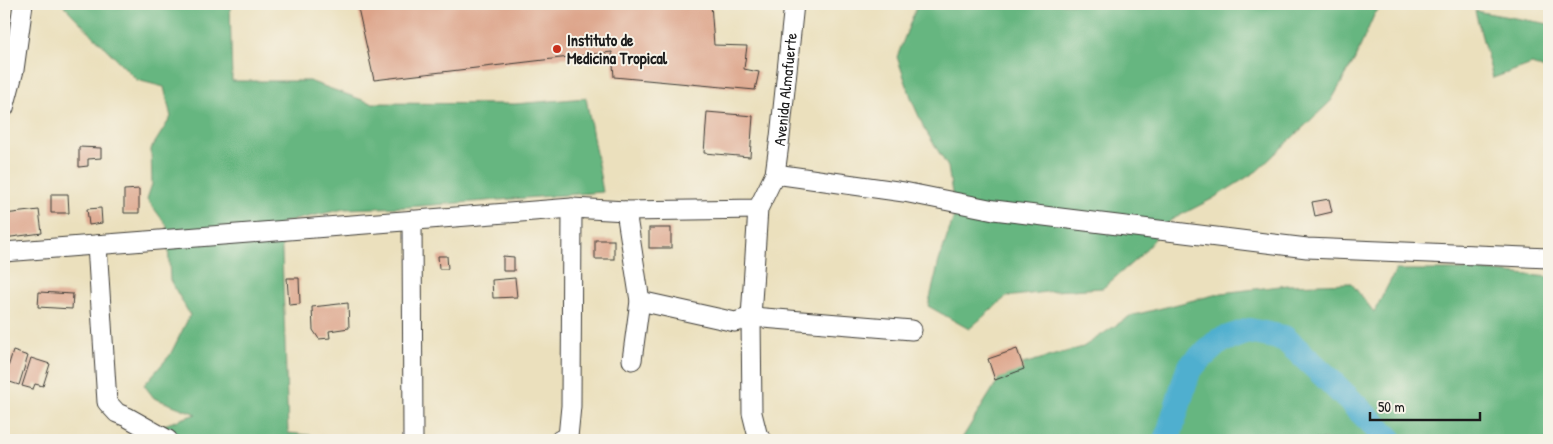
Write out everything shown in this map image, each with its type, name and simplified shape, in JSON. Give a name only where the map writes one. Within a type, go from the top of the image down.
[{"type":"street","points":[[4,108],[14,70],[22,4]]},
{"type":"street","name":"Avenida Almafuerte","points":[[758,209],[774,174],[780,137],[794,4]]},
{"type":"street","points":[[774,174],[904,192],[994,210],[1307,248],[1549,258]]},
{"type":"street","points":[[560,440],[568,437],[571,406],[572,208]]},
{"type":"street","points":[[4,252],[572,208],[626,210],[758,209],[751,317],[752,413],[758,437],[762,440]]},
{"type":"street","points":[[626,210],[640,301],[632,360]]},
{"type":"street","points":[[412,220],[413,440]]},
{"type":"street","points":[[97,245],[107,402],[117,414],[127,417],[168,440]]},
{"type":"street","points":[[640,301],[735,322],[751,317],[912,330]]},
{"type":"green space","points":[[62,4],[230,4],[232,81],[309,81],[371,103],[515,104],[586,98],[603,192],[407,207],[344,209],[281,223],[288,433],[358,440],[150,440],[152,429],[196,414],[154,398],[144,385],[170,355],[190,315],[170,280],[167,226],[147,199],[152,184],[151,149],[171,117],[164,87],[137,80]]},
{"type":"green space","points":[[922,4],[1387,4],[1375,13],[1355,59],[1331,101],[1257,171],[1212,199],[1171,220],[1140,256],[1103,288],[1054,291],[1006,297],[969,329],[928,306],[939,261],[955,213],[948,167],[924,128],[897,57],[916,8]]},
{"type":"green space","points":[[1475,11],[1549,24],[1549,71],[1532,64],[1493,78]]},
{"type":"green space","points":[[1396,270],[1477,270],[1549,277],[1549,440],[961,440],[1005,369],[1083,347],[1130,316],[1222,293],[1288,285],[1351,283],[1374,312]]},
{"type":"building","name":"Instituto de Medicina Tropical","points":[[397,4],[711,4],[714,45],[747,46],[744,69],[759,72],[755,90],[614,77],[612,52],[374,80],[358,8]]},
{"type":"building","points":[[707,112],[753,116],[750,157],[704,153]]},
{"type":"building","points":[[79,147],[101,148],[101,158],[88,159],[88,166],[79,167]]},
{"type":"building","points":[[139,189],[139,213],[124,213],[124,190]]},
{"type":"building","points":[[51,194],[68,194],[69,213],[51,213]]},
{"type":"building","points":[[1329,199],[1332,212],[1315,216],[1312,202]]},
{"type":"building","points":[[101,208],[102,223],[89,225],[87,209]]},
{"type":"building","points":[[39,210],[42,233],[4,238],[4,214]]},
{"type":"building","points":[[649,228],[671,228],[671,248],[649,248]]},
{"type":"building","points":[[595,240],[614,240],[614,259],[595,259]]},
{"type":"building","points":[[438,256],[447,256],[448,269],[439,269]]},
{"type":"building","points":[[503,256],[514,257],[514,271],[503,271]]},
{"type":"building","points":[[287,278],[299,278],[300,304],[289,305]]},
{"type":"building","points":[[515,278],[517,297],[493,298],[492,280]]},
{"type":"building","points":[[39,292],[73,294],[72,309],[38,307]]},
{"type":"building","points":[[348,303],[349,328],[329,331],[330,338],[319,339],[313,330],[312,307]]},
{"type":"building","points":[[1017,349],[1024,369],[995,380],[988,359]]},
{"type":"building","points":[[13,351],[28,356],[19,385],[4,380]]},
{"type":"building","points":[[31,358],[50,364],[43,386],[35,384],[33,389],[22,386]]},
{"type":"waterway","points":[[1167,440],[1189,368],[1219,341],[1249,331],[1284,338],[1390,440]]},
{"type":"place","name":"Instituto de Medicina Tropical","points":[[557,49]]}]
